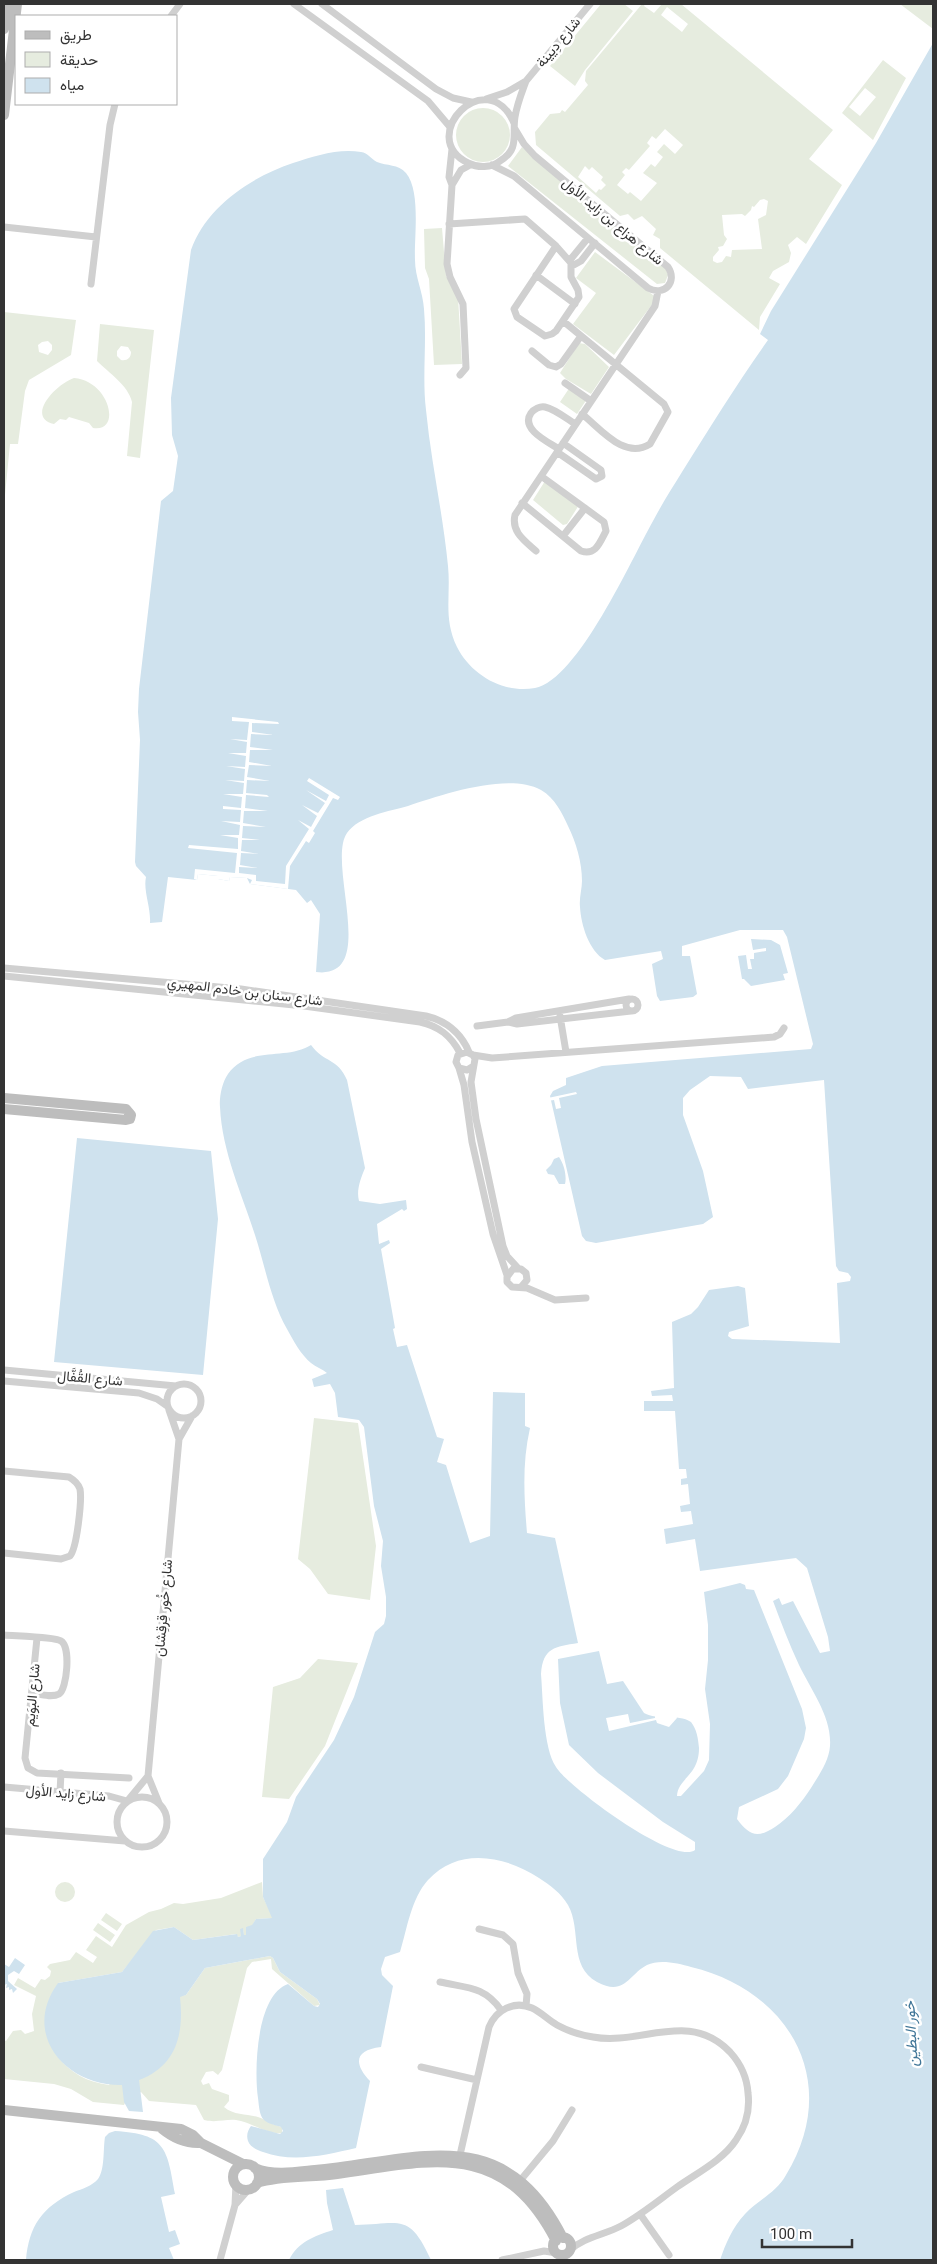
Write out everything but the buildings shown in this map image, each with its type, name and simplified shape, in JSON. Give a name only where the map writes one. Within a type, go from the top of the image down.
[{"type":"street","points":[[172,15],[180,4]]},
{"type":"street","points":[[294,4],[428,101],[450,127]]},
{"type":"street","points":[[322,4],[436,89],[453,98],[472,102],[483,100],[502,107],[515,126],[512,148],[504,159],[492,166],[485,167],[470,164],[459,157],[452,146]]},
{"type":"street","name":"شارع دِيينة","points":[[483,100],[507,92],[526,81],[590,4]]},
{"type":"street","points":[[4,29],[15,8]]},
{"type":"street","points":[[4,115],[15,33],[15,8]]},
{"type":"street","name":"شارع دِيينة","points":[[515,126],[526,81]]},
{"type":"street","points":[[452,185],[449,177],[452,146],[450,127],[455,114],[472,102]]},
{"type":"street","points":[[91,284],[110,125],[115,105]]},
{"type":"street","name":"شارع هزاع بن زايد الأول","points":[[492,166],[514,176],[648,288],[658,291],[665,289],[671,282],[671,272],[668,267],[535,156],[524,144],[515,126]]},
{"type":"street","points":[[460,375],[466,368],[463,309],[459,294],[448,271],[449,224],[452,185],[458,173],[470,164]]},
{"type":"street","points":[[450,170],[458,173]]},
{"type":"street","points":[[449,224],[525,219],[556,246],[571,263]]},
{"type":"street","points":[[4,227],[96,237]]},
{"type":"street","points":[[556,246],[515,304],[514,313],[544,336],[555,333],[575,304],[579,294],[571,277],[571,263],[588,238]]},
{"type":"street","points":[[571,263],[581,261],[595,244]]},
{"type":"street","points":[[536,275],[575,304]]},
{"type":"street","points":[[536,551],[521,537],[514,527],[515,515],[655,306],[658,291]]},
{"type":"street","points":[[563,321],[666,406],[667,415],[652,442],[645,447],[624,448],[582,414]]},
{"type":"street","points":[[532,351],[549,365],[556,367],[561,364],[581,336]]},
{"type":"street","points":[[565,383],[591,401]]},
{"type":"street","points":[[559,448],[596,479],[602,476],[601,470],[559,448],[532,430],[529,421],[530,414],[538,408],[545,407],[576,424]]},
{"type":"street","points":[[522,503],[584,552],[596,549],[606,531],[604,522],[541,476]]},
{"type":"street","points":[[563,536],[585,508]]},
{"type":"street","name":"شارع سنان بن خادم المهيري","points":[[4,968],[190,983],[431,1017],[443,1022],[455,1031],[471,1053]]},
{"type":"street","name":"شارع سنان بن خادم المهيري","points":[[4,976],[334,1010],[425,1023],[444,1031],[460,1053]]},
{"type":"street","points":[[187,994],[197,989],[276,999],[285,995]]},
{"type":"street","points":[[477,1026],[635,998],[639,1003],[637,1009],[631,1011],[517,1024],[508,1022]]},
{"type":"street","points":[[629,999],[626,1005],[631,1011]]},
{"type":"street","points":[[558,1011],[564,1052]]},
{"type":"street","points":[[586,1298],[554,1300],[521,1287],[510,1286],[507,1282],[507,1275],[493,1234],[472,1142],[464,1085],[460,1068],[456,1062],[460,1053],[471,1053],[492,1058],[774,1037],[780,1034],[784,1028]]},
{"type":"street","points":[[471,1053],[475,1059],[472,1089],[476,1119],[502,1241],[508,1256],[518,1268],[525,1271],[527,1278],[540,1294]]},
{"type":"street","points":[[460,1068],[465,1070],[492,1058]]},
{"type":"street","points":[[4,1098],[126,1109],[130,1111],[131,1115],[130,1119],[126,1120],[4,1109]]},
{"type":"street","points":[[507,1275],[510,1270],[518,1268]]},
{"type":"street","points":[[521,1287],[527,1278]]},
{"type":"street","name":"شارع القُفَّال","points":[[4,1370],[176,1386]]},
{"type":"street","name":"شارع القُفَّال","points":[[4,1381],[139,1393],[157,1399],[168,1408]]},
{"type":"street","points":[[189,1384],[199,1393],[200,1406],[192,1416],[179,1418],[168,1408],[167,1396],[176,1386],[189,1384]]},
{"type":"street","name":"شارع خُور قِرقِشان","points":[[159,1803],[148,1776],[178,1439],[168,1408]]},
{"type":"street","name":"شارع خُور قِرقِشان","points":[[178,1439],[192,1416]]},
{"type":"street","points":[[4,1471],[70,1477],[78,1484],[80,1493],[75,1547],[70,1556],[60,1559],[4,1553]]},
{"type":"street","points":[[4,1635],[59,1640],[64,1643],[67,1649],[64,1688],[55,1696],[32,1693]]},
{"type":"street","name":"شارع البوَيم","points":[[37,1638],[27,1752],[32,1765],[44,1772],[129,1778]]},
{"type":"street","points":[[60,1792],[61,1773]]},
{"type":"street","points":[[125,1841],[119,1834],[116,1823],[118,1812],[148,1776]]},
{"type":"street","name":"شارع زايد الأول","points":[[4,1787],[109,1796],[128,1801]]},
{"type":"street","points":[[4,1831],[125,1841],[135,1846],[145,1847],[160,1839],[167,1822],[165,1812],[159,1803],[144,1796],[128,1801]]},
{"type":"street","points":[[479,1929],[503,1935],[514,1944],[518,1973],[526,1994],[526,2006]]},
{"type":"street","points":[[440,1982],[484,1992],[491,1996],[501,2010]]},
{"type":"street","points":[[460,2155],[489,2027],[493,2018],[501,2010],[514,2005],[526,2006],[537,2010],[565,2028],[600,2038],[627,2039],[675,2029],[698,2032],[722,2045],[740,2065],[747,2085],[748,2106],[743,2127],[736,2140],[722,2155],[640,2214],[615,2229],[580,2241],[560,2240],[544,2251],[502,2260]]},
{"type":"street","points":[[421,2067],[477,2080]]},
{"type":"street","points":[[4,2110],[162,2129],[199,2143],[243,2164],[249,2164],[255,2168],[277,2173],[322,2169],[427,2154],[460,2155],[491,2164],[520,2182],[546,2210],[560,2240]]},
{"type":"street","points":[[520,2182],[553,2141],[572,2110]]},
{"type":"street","points":[[219,2153],[234,2173],[236,2184],[235,2205],[222,2233],[220,2260]]},
{"type":"street","points":[[236,2184],[242,2189],[276,2179],[322,2176],[428,2162],[458,2162],[481,2168],[508,2182],[534,2207],[560,2240],[571,2244],[570,2254]]},
{"type":"street","points":[[234,2173],[237,2167],[243,2164]]},
{"type":"street","points":[[235,2205],[253,2186],[258,2174],[255,2168]]},
{"type":"street","points":[[640,2214],[670,2255]]},
{"type":"street","points":[[560,2240],[554,2250],[560,2256]]},
{"type":"street","points":[[544,2251],[560,2256],[570,2254],[580,2241]]},
{"type":"green space","points":[[601,4],[624,4],[633,11],[585,70],[575,86],[550,66]]},
{"type":"green space","points":[[642,4],[645,4],[644,6],[654,13],[662,4],[681,4],[833,130],[809,159],[842,185],[806,244],[797,237],[788,245],[791,253],[789,262],[773,271],[769,278],[780,284],[760,317],[759,330],[660,248],[660,239],[653,235],[656,229],[642,216],[634,220],[628,214],[620,216],[536,145],[535,132],[550,114],[560,113],[562,110],[565,112],[588,85],[585,81],[586,71]],"holes":[[[667,7],[688,24],[682,32],[661,15]],[[665,129],[683,145],[675,154],[664,144],[657,152],[663,157],[655,167],[651,164],[643,173],[657,183],[641,201],[617,185],[625,175],[622,172],[626,168],[629,170],[650,146],[647,143],[652,136],[656,139]],[[585,166],[589,170],[592,167],[603,177],[601,180],[606,185],[596,193],[578,177]],[[760,200],[768,201],[766,215],[758,219],[762,249],[732,250],[731,257],[726,256],[722,262],[717,263],[713,261],[713,257],[719,250],[718,247],[723,246],[727,239],[724,235],[722,215],[742,214],[745,216],[752,206],[754,207]]]},
{"type":"green space","points":[[900,4],[933,4],[933,29]]},
{"type":"green space","points":[[883,60],[906,78],[873,140],[842,113]],"holes":[[[865,88],[876,97],[860,116],[849,107]]]},
{"type":"green space","points":[[478,108],[488,108],[498,112],[506,120],[510,135],[506,150],[498,158],[488,162],[478,162],[468,158],[460,150],[456,140],[456,130],[460,120],[468,112]]},
{"type":"green space","points":[[522,147],[665,266],[668,275],[665,283],[657,284],[508,166]]},
{"type":"green space","points":[[442,228],[446,276],[458,297],[462,364],[434,365],[429,279],[425,268],[424,229]]},
{"type":"green space","points":[[595,252],[657,298],[614,355],[573,324],[596,293],[576,278]]},
{"type":"green space","points":[[4,312],[76,320],[71,355],[29,380],[25,391],[18,444],[10,444],[5,495]],"holes":[[[48,341],[52,345],[52,350],[48,355],[39,352],[38,345],[42,342]]]},
{"type":"green space","points":[[100,324],[154,330],[140,458],[127,456],[132,402],[130,396],[118,380],[97,361]],"holes":[[[121,346],[128,347],[131,352],[130,356],[127,359],[121,360],[117,356],[117,351]]]},
{"type":"green space","points":[[579,343],[585,344],[609,367],[591,394],[566,379],[560,373]]},
{"type":"green space","points":[[74,378],[86,381],[103,396],[108,406],[109,415],[107,423],[102,427],[93,428],[89,423],[69,417],[66,420],[60,419],[54,424],[46,420],[42,415],[46,401],[52,393]]},
{"type":"green space","points":[[570,387],[587,399],[577,414],[560,402]]},
{"type":"green space","points":[[545,481],[579,505],[567,524],[563,525],[533,500]]},
{"type":"green space","points":[[314,1418],[358,1423],[376,1546],[370,1600],[328,1594],[310,1569],[298,1559]]},
{"type":"green space","points":[[318,1659],[358,1663],[325,1746],[289,1799],[262,1797],[273,1687],[300,1678]]},
{"type":"green space","points":[[61,1882],[69,1882],[75,1888],[75,1896],[69,1902],[61,1902],[55,1896],[55,1888]]},
{"type":"green space","points":[[262,1882],[263,1897],[273,1918],[256,1919],[247,1935],[244,1936],[243,1929],[241,1936],[238,1937],[236,1934],[193,1940],[174,1927],[156,1930],[122,1972],[58,1983],[57,2056],[80,2076],[93,2082],[109,2085],[180,1996],[186,1995],[205,1968],[270,1956],[280,1972],[317,1999],[320,2005],[314,2006],[272,1969],[271,1959],[252,1962],[247,1968],[222,2070],[218,2075],[213,2071],[206,2072],[201,2081],[203,2085],[209,2083],[212,2089],[229,2095],[229,2101],[224,2107],[238,2114],[258,2117],[282,2127],[282,2133],[271,2132],[236,2120],[204,2120],[196,2105],[149,2101],[141,2092],[126,2101],[124,2105],[93,2102],[71,2089],[54,2084],[4,2079],[4,2040],[6,2041],[13,2031],[21,2030],[25,2034],[34,2031],[32,2014],[36,1996],[14,1985],[18,1978],[35,1988],[41,1979],[45,1980],[50,1976],[51,1971],[47,1967],[50,1964],[70,1960],[76,1952],[93,1963],[97,1957],[86,1950],[96,1936],[112,1947],[126,1925],[149,1912],[174,1903],[183,1904],[221,1898]]},
{"type":"green space","points":[[106,1913],[122,1924],[117,1931],[101,1920]]},
{"type":"green space","points":[[98,1923],[115,1935],[110,1942],[93,1930]]},
{"type":"water","name":"خور البطين","points":[[933,43],[933,2260],[720,2260],[736,2225],[750,2209],[772,2192],[782,2181],[802,2141],[809,2107],[807,2075],[797,2046],[780,2019],[756,1997],[726,1979],[691,1967],[675,1963],[657,1962],[647,1965],[620,1986],[606,1986],[597,1982],[582,1967],[572,1915],[568,1905],[555,1890],[543,1881],[511,1864],[482,1858],[467,1859],[453,1863],[440,1869],[428,1880],[417,1896],[400,1952],[385,1957],[381,1969],[382,1975],[393,1986],[381,2047],[366,2051],[359,2058],[361,2069],[370,2081],[356,2148],[310,2157],[286,2157],[258,2150],[252,2147],[248,2141],[247,2137],[251,2126],[280,2134],[283,2131],[281,2127],[262,2118],[258,2098],[257,2053],[263,2018],[269,2003],[277,1991],[288,1984],[314,2006],[318,2007],[320,2004],[317,1999],[280,1972],[270,1956],[205,1968],[186,1995],[180,1997],[181,2023],[175,2047],[170,2057],[162,2066],[152,2074],[139,2080],[143,2112],[129,2111],[124,2102],[122,2085],[101,2083],[83,2077],[67,2067],[55,2054],[47,2038],[44,2021],[48,2002],[58,1983],[122,1972],[153,1931],[174,1927],[193,1940],[237,1934],[238,1937],[241,1936],[240,1929],[243,1928],[244,1935],[246,1935],[246,1927],[252,1925],[256,1919],[272,1918],[263,1897],[263,1859],[287,1822],[296,1797],[334,1740],[354,1697],[375,1632],[384,1624],[386,1616],[386,1597],[381,1566],[383,1541],[374,1506],[364,1427],[359,1420],[338,1417],[335,1393],[330,1384],[314,1387],[312,1379],[327,1373],[304,1356],[281,1318],[272,1295],[255,1235],[233,1173],[224,1140],[220,1103],[224,1081],[236,1065],[246,1059],[301,1050],[311,1045],[321,1055],[335,1064],[347,1080],[365,1168],[359,1188],[359,1201],[380,1204],[406,1200],[407,1209],[404,1211],[402,1209],[377,1224],[379,1244],[389,1240],[390,1243],[381,1249],[395,1328],[393,1329],[397,1347],[407,1345],[437,1437],[444,1439],[437,1462],[446,1465],[470,1543],[490,1536],[493,1392],[525,1393],[525,1426],[530,1428],[525,1467],[527,1533],[555,1538],[578,1643],[557,1647],[552,1650],[544,1658],[542,1665],[541,1674],[546,1736],[548,1748],[556,1767],[580,1791],[622,1822],[645,1836],[667,1847],[684,1852],[695,1850],[695,1842],[663,1822],[598,1773],[569,1745],[560,1703],[558,1659],[599,1651],[607,1684],[623,1681],[644,1713],[655,1717],[686,1719],[691,1722],[698,1737],[698,1757],[696,1765],[678,1790],[677,1796],[681,1796],[704,1771],[709,1760],[710,1724],[705,1689],[708,1660],[708,1625],[704,1592],[740,1583],[745,1585],[746,1589],[754,1590],[802,1709],[806,1728],[804,1739],[788,1776],[778,1789],[739,1807],[737,1819],[745,1829],[754,1834],[763,1833],[769,1831],[785,1819],[804,1799],[817,1778],[826,1762],[830,1746],[830,1735],[824,1714],[795,1657],[773,1601],[779,1598],[782,1605],[793,1601],[820,1653],[830,1651],[828,1637],[807,1568],[796,1558],[700,1571],[695,1539],[666,1544],[664,1529],[693,1524],[691,1511],[681,1512],[680,1506],[690,1504],[688,1484],[681,1485],[681,1479],[687,1478],[686,1469],[679,1469],[675,1411],[644,1411],[644,1401],[673,1401],[672,1395],[652,1396],[651,1391],[674,1388],[672,1322],[691,1314],[709,1290],[738,1286],[745,1288],[749,1326],[729,1332],[728,1336],[732,1339],[840,1343],[837,1283],[850,1281],[851,1277],[848,1273],[839,1271],[836,1266],[824,1080],[748,1089],[741,1077],[710,1076],[690,1090],[683,1098],[683,1115],[703,1171],[713,1217],[703,1224],[596,1243],[586,1241],[582,1236],[550,1096],[553,1091],[566,1085],[566,1078],[602,1066],[811,1049],[813,1044],[787,937],[783,930],[740,930],[682,946],[682,956],[690,956],[697,994],[693,997],[660,1001],[657,996],[652,964],[663,959],[661,951],[605,960],[599,956],[590,944],[584,929],[580,900],[582,874],[580,859],[574,839],[558,806],[541,790],[527,785],[511,783],[493,784],[456,791],[375,815],[352,827],[347,833],[342,848],[348,939],[345,958],[335,970],[316,972],[320,914],[311,900],[307,903],[296,890],[250,884],[247,878],[230,877],[229,881],[218,879],[218,876],[198,874],[197,880],[168,877],[162,922],[150,923],[146,877],[136,866],[135,862],[140,740],[139,689],[161,501],[173,491],[178,456],[172,435],[171,398],[191,250],[207,220],[232,196],[261,176],[277,169],[327,153],[344,151],[363,153],[377,162],[403,170],[411,181],[414,191],[416,215],[415,266],[425,322],[425,398],[448,566],[450,626],[457,647],[463,657],[480,674],[500,685],[523,689],[535,688],[552,680],[569,664],[586,641],[618,588],[667,496],[724,405],[768,340],[760,334],[771,311],[876,143]]},
{"type":"water","points":[[751,939],[771,940],[780,945],[788,973],[783,974],[785,980],[751,986],[742,979],[738,956],[746,955],[748,969],[752,969],[750,959],[754,959],[754,953],[766,951],[766,948],[753,950]]},
{"type":"water","points":[[77,1138],[211,1151],[218,1219],[203,1375],[54,1362]]},
{"type":"water","points":[[559,1157],[565,1170],[565,1184],[559,1184],[554,1175],[548,1174],[546,1170],[554,1159]]},
{"type":"water","points":[[15,1958],[25,1965],[19,1974],[14,1971],[8,1975],[8,1981],[17,1989],[13,1993],[12,1989],[6,1988],[7,1984],[4,1985],[4,1964],[9,1967]]},
{"type":"water","points":[[115,2131],[145,2136],[154,2140],[161,2146],[166,2155],[175,2194],[161,2197],[169,2232],[175,2230],[180,2244],[169,2248],[174,2260],[26,2260],[30,2237],[34,2227],[46,2211],[53,2204],[98,2179],[103,2165],[105,2137]]},
{"type":"water","points":[[343,2188],[355,2225],[402,2224],[416,2234],[431,2260],[289,2260],[307,2240],[333,2230],[326,2190]]},
{"type":"pier","points":[[232,717],[278,722],[279,724],[252,723],[252,732],[274,735],[251,734],[250,747],[273,750],[250,750],[249,762],[272,766],[249,765],[247,777],[270,781],[247,780],[246,793],[267,795],[269,797],[246,795],[245,808],[268,811],[244,811],[243,823],[266,827],[243,826],[242,838],[260,840],[242,840],[241,851],[259,854],[241,853],[240,865],[258,868],[239,867],[239,873],[256,875],[256,881],[285,884],[286,866],[309,829],[298,820],[311,827],[317,816],[302,805],[318,813],[325,803],[306,790],[326,801],[329,795],[307,781],[309,778],[340,797],[338,800],[333,798],[313,831],[315,833],[309,843],[306,841],[290,866],[288,889],[250,884],[252,880],[247,878],[230,877],[229,881],[218,879],[218,876],[198,874],[197,880],[194,879],[195,869],[235,873],[237,853],[188,848],[189,845],[238,849],[238,838],[220,835],[239,835],[240,825],[221,821],[240,822],[241,810],[223,809],[223,806],[241,808],[242,797],[223,794],[243,794],[244,783],[225,780],[244,781],[245,769],[226,766],[245,767],[246,756],[228,753],[246,753],[247,742],[230,739],[247,740],[249,722],[232,721]]},
{"type":"pier","points":[[576,1092],[577,1094],[559,1098],[561,1108],[556,1109],[554,1100],[548,1101],[548,1098]]},
{"type":"pier","points":[[628,1714],[630,1723],[655,1718],[655,1714],[676,1715],[677,1718],[669,1727],[657,1723],[656,1720],[609,1731],[606,1718]]}]
